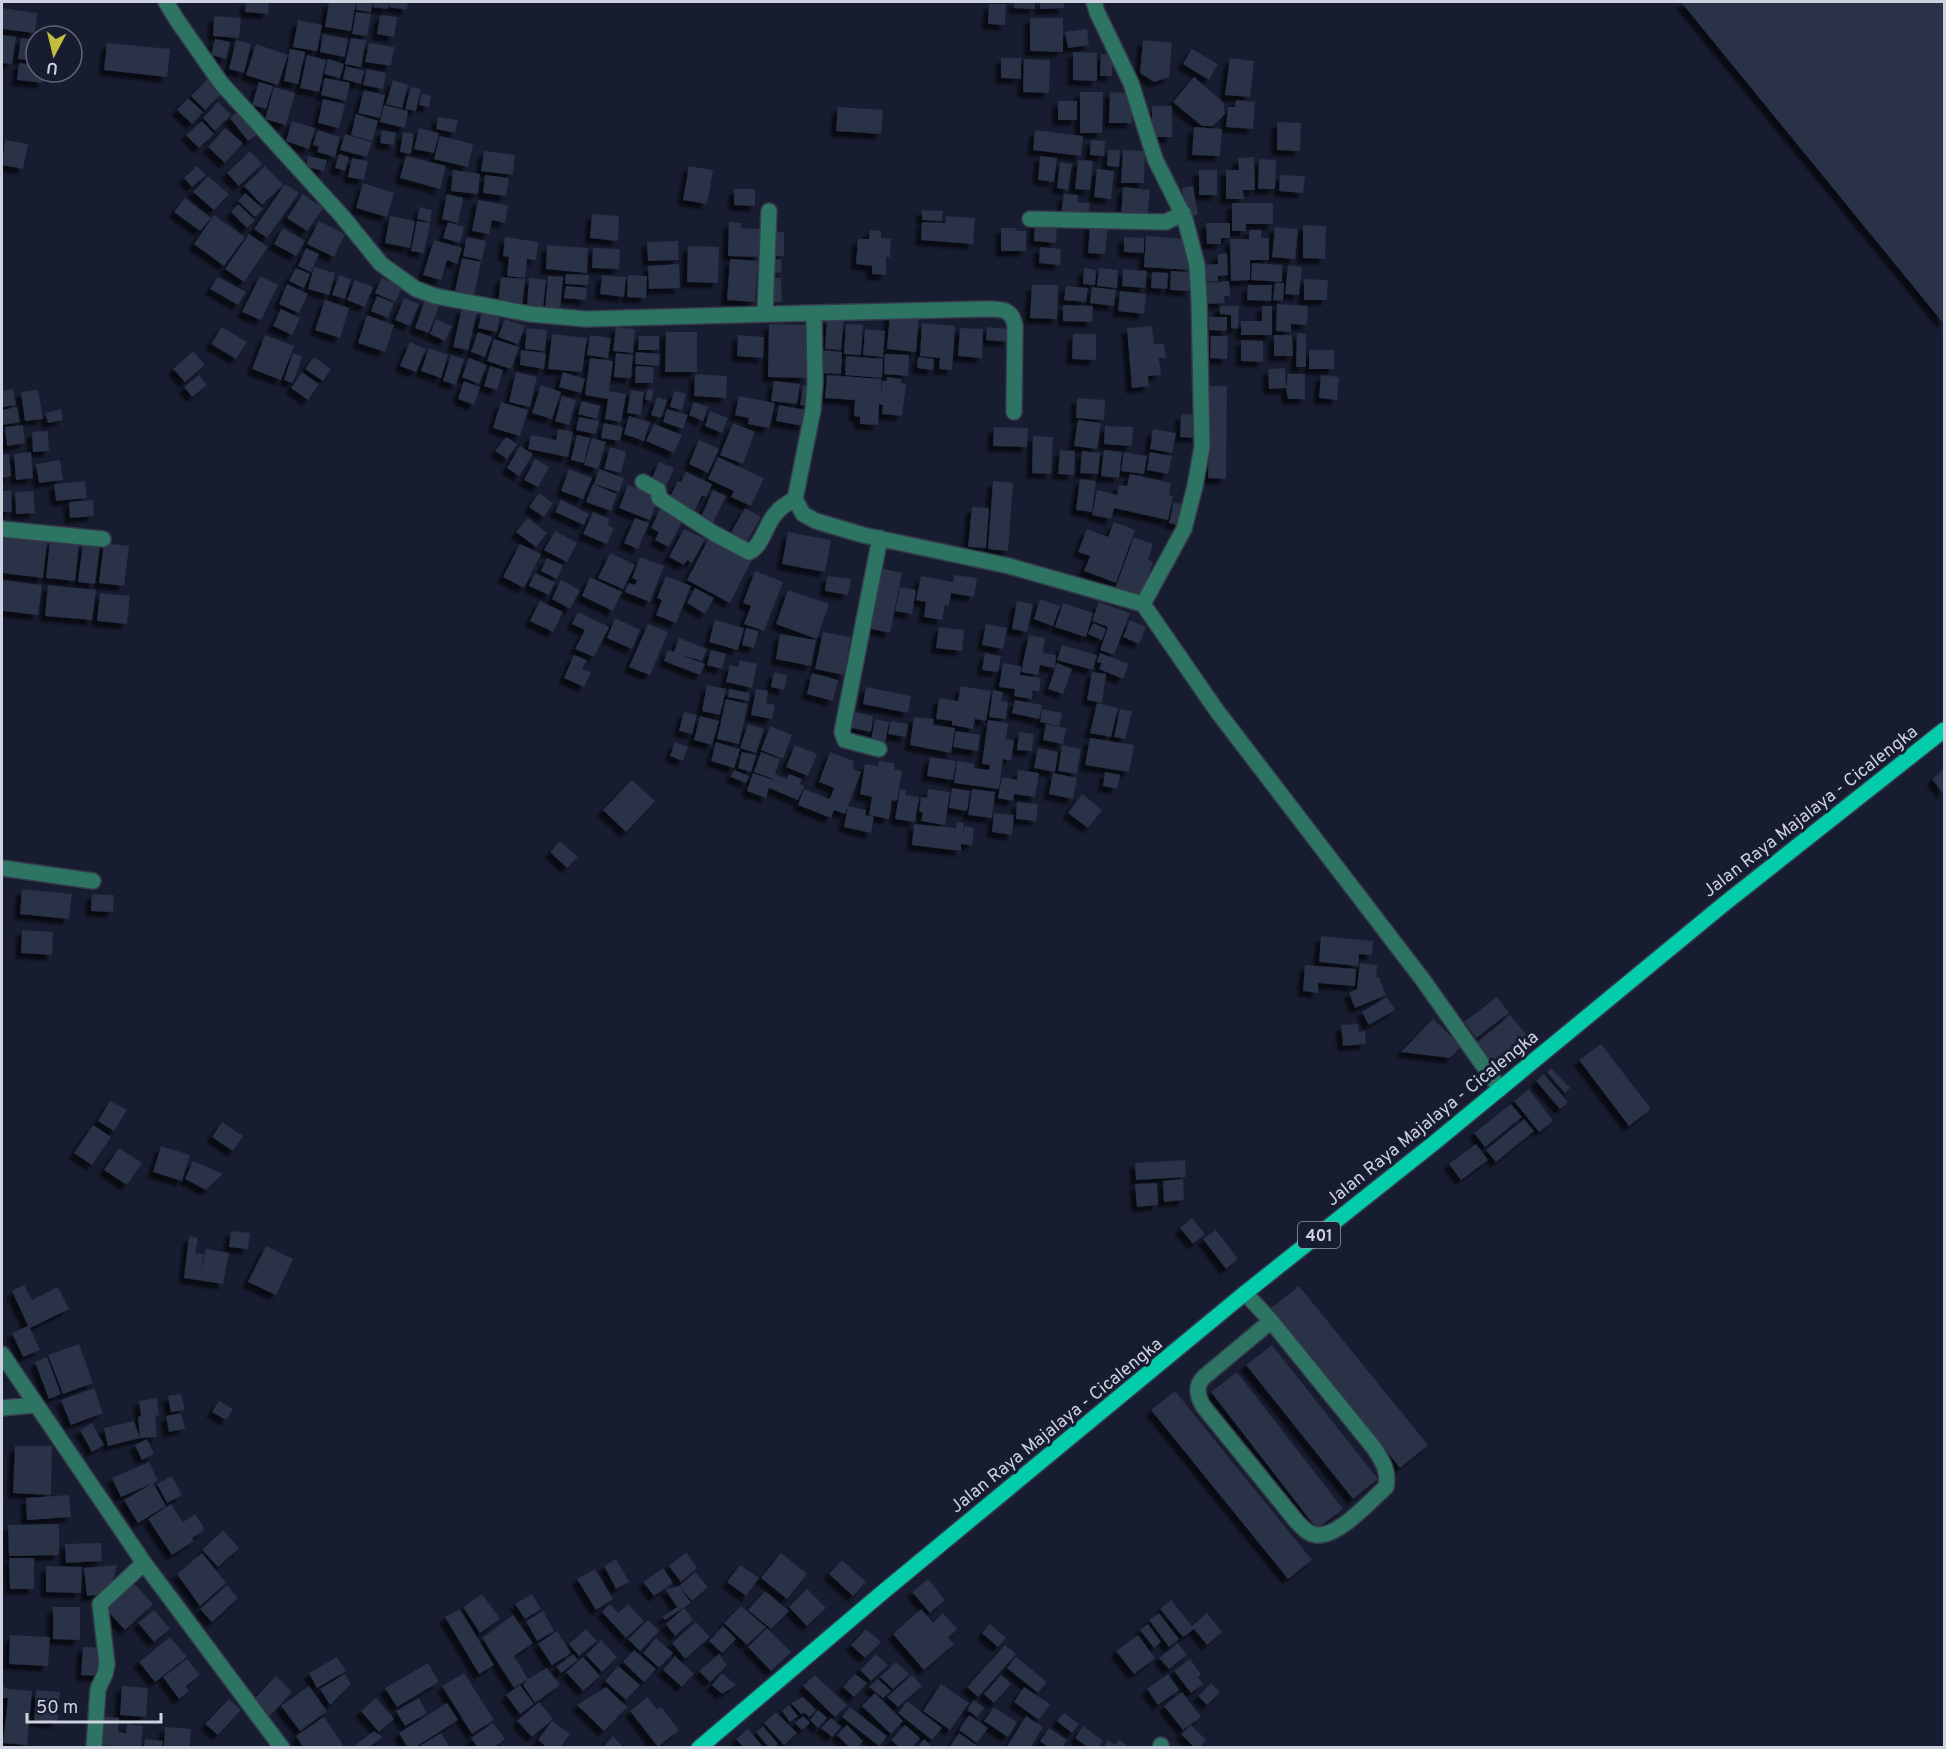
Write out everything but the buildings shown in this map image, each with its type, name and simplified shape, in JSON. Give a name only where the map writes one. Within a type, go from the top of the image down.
[{"type":"main road","name":"Jalan Raya Majalaya - Cicalengka","points":[[699,1748],[1245,1293],[1500,1089],[1724,904],[1944,730]]},
{"type":"street","points":[[166,2],[221,83],[342,216],[381,264],[416,289],[459,302],[530,314],[586,319],[983,309],[1007,311],[1011,314],[1016,326],[1014,412]]},
{"type":"street","points":[[1094,2],[1096,12],[1131,84],[1155,159],[1183,213],[1197,265],[1200,299],[1202,447],[1195,486],[1184,529],[1143,604]]},
{"type":"street","points":[[765,314],[769,211]]},
{"type":"street","points":[[1030,219],[1166,222],[1183,213]]},
{"type":"street","points":[[814,313],[813,410],[795,499],[803,514],[816,521],[880,538],[1009,567],[1143,604],[1217,711],[1423,980],[1500,1089]]},
{"type":"street","points":[[643,482],[658,490],[659,498],[715,534],[749,552],[757,546],[781,507],[795,499]]},
{"type":"street","points":[[2,529],[103,538]]},
{"type":"street","points":[[879,749],[850,743],[845,740],[842,732],[880,538]]},
{"type":"street","points":[[2,868],[93,881]]},
{"type":"street","points":[[1245,1293],[1271,1321],[1374,1448],[1385,1465],[1386,1487],[1347,1523],[1327,1534],[1308,1533],[1297,1522],[1203,1406],[1198,1396],[1197,1388],[1204,1377],[1271,1321]]},
{"type":"street","points":[[2,1357],[144,1563],[282,1748]]},
{"type":"street","points":[[2,1408],[35,1405]]},
{"type":"street","points":[[94,1748],[98,1689],[107,1664],[100,1604],[144,1563]]}]
